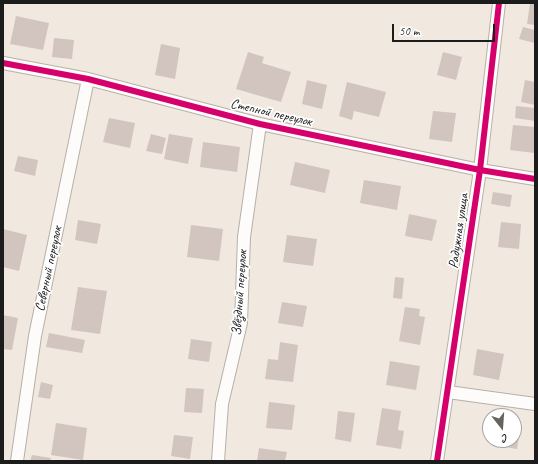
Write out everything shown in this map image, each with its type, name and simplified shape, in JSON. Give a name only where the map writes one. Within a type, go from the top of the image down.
[{"type":"street","name":"Радужная улица","points":[[437,461],[480,170],[500,3]]},
{"type":"street","name":"Степной переулок","points":[[3,63],[88,79],[260,124],[480,170],[535,179]]},
{"type":"street","name":"Северный переулок","points":[[17,461],[35,336],[88,79]]},
{"type":"street","name":"Звёздный переулок","points":[[218,461],[222,404],[241,323],[244,237],[260,124]]},
{"type":"street","points":[[448,392],[535,404]]},
{"type":"building","points":[[530,3],[535,3],[535,25],[527,24]]},
{"type":"building","points":[[16,16],[49,23],[43,50],[10,44]]},
{"type":"building","points":[[523,27],[535,30],[535,43],[519,39]]},
{"type":"building","points":[[54,38],[74,40],[72,59],[52,57]]},
{"type":"building","points":[[161,44],[180,48],[175,79],[155,75]]},
{"type":"building","points":[[248,52],[264,57],[262,63],[291,72],[281,102],[236,89]]},
{"type":"building","points":[[443,52],[462,57],[456,80],[437,75]]},
{"type":"building","points":[[307,80],[327,85],[322,109],[302,104]]},
{"type":"building","points":[[525,80],[535,82],[535,105],[521,102]]},
{"type":"building","points":[[347,82],[386,92],[379,117],[354,111],[352,120],[339,116]]},
{"type":"building","points":[[516,106],[535,108],[535,121],[515,118]]},
{"type":"building","points":[[433,111],[456,113],[452,142],[429,139]]},
{"type":"building","points":[[109,118],[135,123],[130,148],[103,142]]},
{"type":"building","points":[[513,125],[535,127],[534,153],[510,150]]},
{"type":"building","points":[[151,134],[166,138],[162,154],[146,151]]},
{"type":"building","points":[[169,134],[193,138],[188,164],[164,159]]},
{"type":"building","points":[[203,142],[240,147],[237,172],[200,167]]},
{"type":"building","points":[[18,156],[38,160],[35,176],[14,171]]},
{"type":"building","points":[[295,162],[330,170],[325,193],[290,185]]},
{"type":"building","points":[[364,180],[401,186],[397,210],[360,203]]},
{"type":"building","points":[[493,192],[512,195],[510,207],[491,204]]},
{"type":"building","points":[[409,214],[437,220],[432,241],[405,236]]},
{"type":"building","points":[[78,220],[101,224],[97,244],[75,240]]},
{"type":"building","points":[[501,222],[521,224],[519,249],[498,247]]},
{"type":"building","points":[[191,225],[223,229],[219,261],[187,257]]},
{"type":"building","points":[[3,229],[27,235],[19,271],[3,267]]},
{"type":"building","points":[[287,235],[317,239],[313,266],[283,262]]},
{"type":"building","points":[[395,277],[404,278],[402,299],[393,298]]},
{"type":"building","points":[[78,287],[107,291],[100,334],[71,330]]},
{"type":"building","points":[[282,302],[307,306],[303,327],[278,323]]},
{"type":"building","points":[[405,307],[420,309],[419,316],[425,317],[420,345],[399,341]]},
{"type":"building","points":[[3,315],[18,318],[12,350],[3,349]]},
{"type":"building","points":[[49,333],[85,340],[82,353],[46,347]]},
{"type":"building","points":[[191,339],[212,342],[209,362],[188,359]]},
{"type":"building","points":[[280,342],[298,345],[293,382],[265,379],[268,359],[278,360]]},
{"type":"building","points":[[477,349],[504,354],[499,380],[473,375]]},
{"type":"building","points":[[390,361],[420,366],[416,390],[386,385]]},
{"type":"building","points":[[41,382],[53,385],[50,399],[38,397]]},
{"type":"building","points":[[186,388],[204,389],[202,413],[184,412]]},
{"type":"building","points":[[269,402],[295,405],[292,430],[266,428]]},
{"type":"building","points":[[382,408],[401,411],[398,430],[404,431],[401,449],[376,445]]},
{"type":"building","points":[[338,411],[355,413],[351,442],[335,439]]},
{"type":"building","points":[[56,423],[87,428],[83,460],[51,455]]},
{"type":"building","points":[[174,435],[193,437],[190,459],[171,456]]},
{"type":"building","points":[[259,448],[287,452],[285,461],[257,461]]},
{"type":"building","points":[[32,455],[51,458],[50,461],[30,461]]},
{"type":"cycle path","points":[[437,461],[480,170],[499,3]]},
{"type":"cycle path","points":[[3,63],[88,79],[260,124],[480,170],[535,179]]}]
